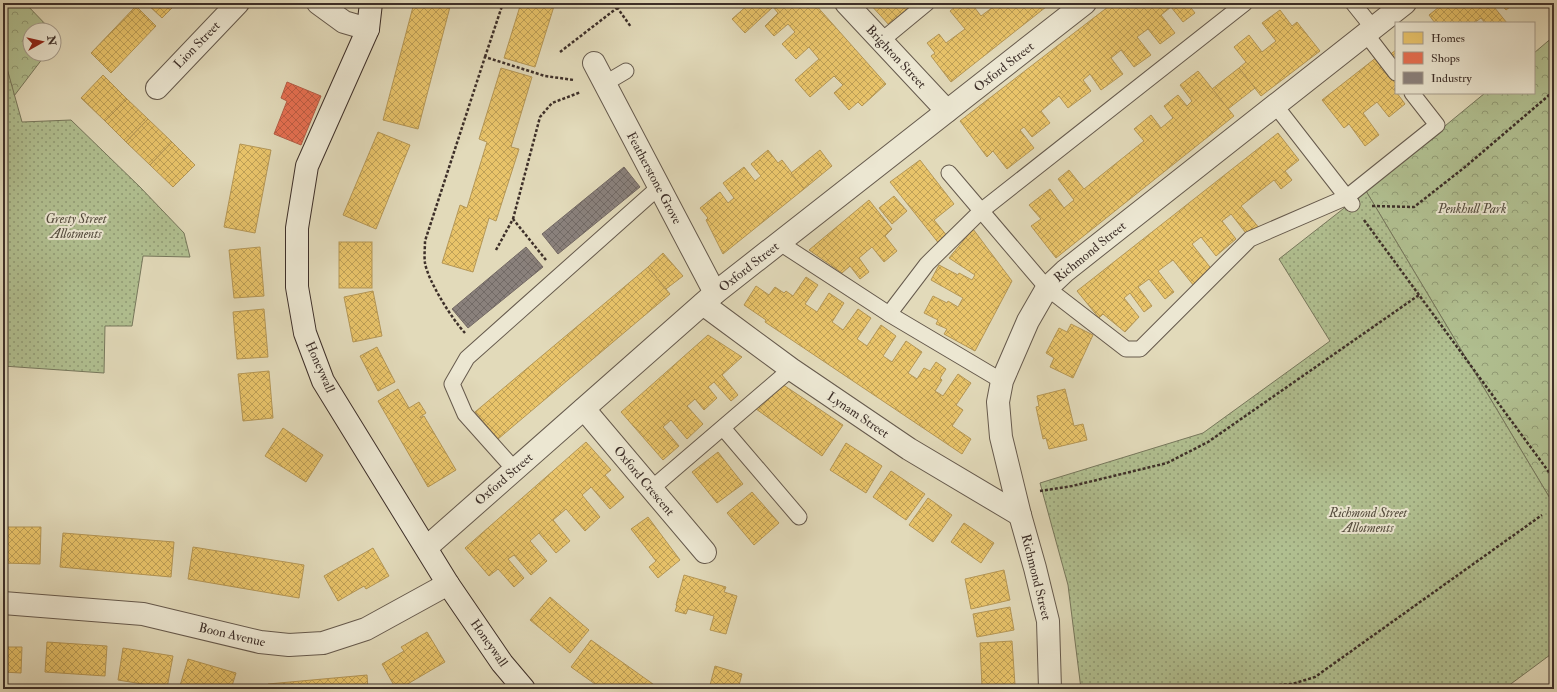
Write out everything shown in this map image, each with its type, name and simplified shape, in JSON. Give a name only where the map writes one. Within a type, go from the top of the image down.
[{"type":"street","name":"Lion Street","points":[[157,88],[238,3]]},
{"type":"street","points":[[318,3],[344,22],[368,29]]},
{"type":"street","name":"Honeywall","points":[[371,3],[368,29],[307,166],[297,228],[297,287],[305,333],[324,381],[427,547],[448,584],[502,663],[524,689]]},
{"type":"street","name":"Brighton Street","points":[[846,3],[947,111]]},
{"type":"street","name":"Oxford Street","points":[[427,547],[709,299],[1085,3]]},
{"type":"street","name":"Richmond Street","points":[[1050,689],[1048,621],[1001,437],[998,402],[1002,381],[1028,321],[1047,288],[1065,271],[1405,3]]},
{"type":"street","name":"Featherstone Grove","points":[[594,63],[659,187],[709,299]]},
{"type":"street","name":"Lynam Street","points":[[709,299],[791,369],[909,449],[1018,506]]},
{"type":"street","name":"Oxford Crescent","points":[[584,409],[704,552]]},
{"type":"street","name":"Boon Avenue","points":[[3,603],[143,614],[260,642],[289,645],[323,643],[366,629],[448,584]]},
{"type":"lane","points":[[881,41],[927,3]]},
{"type":"lane","points":[[889,314],[927,264],[981,211],[1245,3]]},
{"type":"lane","points":[[1354,3],[1395,71]]},
{"type":"lane","points":[[604,84],[626,71]]},
{"type":"lane","points":[[949,173],[1047,288],[1126,349],[1140,349],[1250,239],[1350,201],[1437,126],[1413,94]]},
{"type":"lane","points":[[1275,105],[1350,201]]},
{"type":"lane","points":[[514,470],[465,414],[452,384],[467,358],[659,187]]},
{"type":"lane","points":[[780,243],[889,314],[1002,381]]},
{"type":"lane","points":[[651,489],[791,369]]},
{"type":"lane","points":[[723,428],[799,517]]},
{"type":"path","points":[[479,348],[454,321],[433,283],[425,263],[425,241],[503,3]]},
{"type":"path","points":[[614,3],[631,27]]},
{"type":"path","points":[[560,52],[618,8]]},
{"type":"path","points":[[485,57],[545,76],[604,84]]},
{"type":"path","points":[[496,250],[513,219],[540,117],[552,103],[604,84]]},
{"type":"path","points":[[1350,201],[1414,207],[1465,167],[1554,91]]},
{"type":"path","points":[[1350,201],[1554,479]]},
{"type":"path","points":[[513,219],[558,276]]},
{"type":"path","points":[[1018,506],[1072,486],[1166,463],[1208,442],[1419,295]]},
{"type":"path","points":[[1224,689],[1292,684],[1314,676],[1542,515]]},
{"type":"green space","points":[[3,3],[25,3],[43,22],[22,22],[22,62],[40,62],[14,96],[3,54]]},
{"type":"green space","name":"Penkhull Park","points":[[1554,36],[1554,505],[1366,191],[1484,94],[1535,94],[1535,52]]},
{"type":"green space","name":"Gresty Street Allotments","points":[[3,54],[22,122],[71,120],[140,187],[184,233],[190,257],[143,256],[132,326],[105,326],[104,373],[3,366]]},
{"type":"green space","name":"Richmond Street Allotments","points":[[1366,191],[1554,505],[1554,652],[1504,689],[1081,689],[1068,585],[1040,483],[1203,433],[1330,341],[1279,259]]},
{"type":"building: Homes","points":[[146,3],[177,3],[162,18]]},
{"type":"building: Homes","points":[[414,3],[451,3],[418,129],[383,120]]},
{"type":"building: Homes","points":[[521,3],[555,3],[535,67],[504,58]]},
{"type":"building: Homes","points":[[750,3],[814,3],[886,84],[862,106],[858,102],[849,110],[834,93],[843,85],[834,76],[810,97],[795,80],[819,59],[809,47],[796,59],[782,44],[795,32],[788,24],[774,36],[765,26],[778,13],[773,7],[745,33],[732,19]]},
{"type":"building: Homes","points":[[869,3],[915,3],[890,26]]},
{"type":"building: Homes","points":[[960,3],[971,3],[981,16],[993,7],[989,3],[1051,3],[951,82],[931,56],[935,53],[927,43],[939,34],[946,43],[965,29],[950,11]]},
{"type":"building: Homes","points":[[1113,3],[1187,3],[1195,13],[1183,22],[1171,7],[1161,15],[1175,33],[1160,44],[1148,29],[1137,37],[1151,55],[1134,67],[1121,50],[1111,58],[1123,74],[1101,90],[1090,74],[1083,80],[1091,91],[1068,108],[1059,96],[1041,111],[1050,123],[1032,137],[1024,127],[1020,130],[1034,148],[1007,169],[993,151],[987,157],[960,121]]},
{"type":"building: Homes","points":[[1444,3],[1500,3],[1494,7],[1506,22],[1484,22],[1481,18],[1475,22],[1434,22],[1429,15]]},
{"type":"building: Homes","points":[[1500,3],[1515,3],[1506,10]]},
{"type":"building: Homes","points":[[136,6],[156,26],[111,73],[91,53]]},
{"type":"building: Homes","points":[[1280,10],[1292,26],[1297,22],[1320,51],[1261,96],[1239,68],[1246,62],[1234,47],[1249,35],[1262,52],[1276,41],[1262,23]]},
{"type":"building: Homes","points":[[1395,51],[1395,65],[1388,56]]},
{"type":"building: Homes","points":[[1377,57],[1395,80],[1395,94],[1398,94],[1405,104],[1389,117],[1377,102],[1363,113],[1379,135],[1365,146],[1349,124],[1344,128],[1322,100]]},
{"type":"building: Homes","points":[[501,68],[532,77],[511,147],[519,149],[496,221],[489,218],[473,272],[442,263],[460,205],[467,208],[487,142],[479,139]]},
{"type":"building: Homes","points":[[1239,68],[1255,88],[1228,109],[1212,89]]},
{"type":"building: Homes","points":[[1198,71],[1234,116],[1056,258],[1031,226],[1041,219],[1029,205],[1050,189],[1064,208],[1074,200],[1058,179],[1069,170],[1084,189],[1144,141],[1134,129],[1151,115],[1161,128],[1173,118],[1164,106],[1178,95],[1187,106],[1192,101],[1180,85]]},
{"type":"building: Homes","points":[[103,75],[127,99],[105,121],[81,98]]},
{"type":"building: Homes","points":[[127,99],[148,119],[126,142],[105,121]]},
{"type":"building: Homes","points":[[148,119],[172,142],[150,165],[126,142]]},
{"type":"building: Homes","points":[[378,132],[410,145],[376,229],[343,215]]},
{"type":"building: Homes","points":[[1278,133],[1299,160],[1285,171],[1292,180],[1281,189],[1274,180],[1241,206],[1260,229],[1249,237],[1231,214],[1222,221],[1236,239],[1216,256],[1201,237],[1192,244],[1213,271],[1194,286],[1173,260],[1158,271],[1174,292],[1165,299],[1149,279],[1138,287],[1152,306],[1144,312],[1130,293],[1124,298],[1139,317],[1125,332],[1103,314],[1099,318],[1077,291]]},
{"type":"building: Homes","points":[[172,142],[195,165],[173,187],[150,165]]},
{"type":"building: Homes","points":[[240,144],[271,150],[255,233],[224,227]]},
{"type":"building: Homes","points":[[768,150],[778,163],[782,160],[804,189],[723,254],[706,220],[708,218],[700,208],[720,192],[728,203],[734,198],[723,183],[744,167],[755,181],[761,176],[751,164]]},
{"type":"building: Homes","points":[[820,150],[832,166],[804,189],[791,173]]},
{"type":"building: Homes","points":[[920,160],[954,204],[934,220],[948,237],[940,245],[890,182]]},
{"type":"building: Homes","points":[[894,196],[907,211],[892,224],[879,208]]},
{"type":"building: Homes","points":[[869,200],[892,229],[885,236],[897,251],[884,262],[872,247],[859,258],[869,272],[860,279],[850,266],[842,273],[809,250]]},
{"type":"building: Homes","points":[[973,229],[1012,281],[975,351],[944,334],[947,329],[936,324],[938,320],[924,313],[933,296],[947,303],[948,301],[958,307],[963,298],[931,280],[939,265],[958,275],[959,273],[972,280],[975,275],[949,258]]},
{"type":"building: Homes","points":[[339,242],[372,242],[372,288],[339,288]]},
{"type":"building: Homes","points":[[260,247],[264,296],[234,298],[229,250]]},
{"type":"building: Homes","points":[[663,253],[683,276],[666,289],[648,267]]},
{"type":"building: Homes","points":[[648,267],[670,294],[498,439],[475,412]]},
{"type":"building: Homes","points":[[806,277],[818,285],[805,304],[817,312],[829,293],[844,303],[832,322],[843,330],[858,309],[871,318],[857,339],[867,346],[881,325],[896,336],[883,356],[892,362],[906,341],[922,352],[908,373],[917,379],[924,368],[930,371],[936,362],[946,369],[940,378],[942,380],[935,391],[943,396],[958,374],[971,383],[956,405],[963,410],[952,426],[971,439],[962,454],[765,322],[766,320],[744,305],[756,286],[769,295],[775,287],[784,293],[786,291],[793,296]]},
{"type":"building: Homes","points":[[373,291],[382,336],[353,342],[344,297]]},
{"type":"building: Homes","points":[[264,309],[268,357],[237,359],[233,312]]},
{"type":"building: Homes","points":[[1071,324],[1093,335],[1073,378],[1050,367],[1054,358],[1046,353],[1059,328],[1067,332]]},
{"type":"building: Homes","points":[[708,335],[742,357],[722,375],[738,395],[731,401],[714,382],[708,387],[717,398],[704,410],[695,399],[687,406],[703,424],[687,439],[671,420],[663,427],[679,446],[663,460],[621,412]]},
{"type":"building: Homes","points":[[377,347],[395,382],[378,391],[360,356]]},
{"type":"building: Homes","points":[[269,371],[273,418],[243,421],[238,374]]},
{"type":"building: Homes","points":[[782,384],[843,425],[822,456],[756,409]]},
{"type":"building: Homes","points":[[398,389],[409,408],[419,402],[426,413],[420,418],[424,416],[456,470],[428,487],[378,401]]},
{"type":"building: Homes","points":[[1065,389],[1074,426],[1083,424],[1087,440],[1049,449],[1046,438],[1043,439],[1036,407],[1039,406],[1037,396]]},
{"type":"building: Homes","points":[[283,428],[323,455],[306,482],[265,456]]},
{"type":"building: Homes","points":[[586,442],[611,470],[605,475],[624,497],[610,509],[591,487],[582,495],[600,517],[585,531],[566,509],[553,520],[570,541],[556,553],[539,533],[530,541],[547,561],[531,575],[514,555],[508,559],[524,578],[514,587],[498,569],[489,576],[465,548]]},
{"type":"building: Homes","points":[[846,443],[882,466],[866,493],[830,470]]},
{"type":"building: Homes","points":[[718,452],[743,484],[717,503],[692,472]]},
{"type":"building: Homes","points":[[891,471],[925,494],[906,520],[873,497]]},
{"type":"building: Homes","points":[[752,492],[779,523],[754,545],[727,513]]},
{"type":"building: Homes","points":[[928,498],[952,515],[933,542],[909,525]]},
{"type":"building: Homes","points":[[648,517],[680,560],[658,578],[649,567],[656,561],[631,529]]},
{"type":"building: Homes","points":[[964,523],[994,543],[981,563],[951,542]]},
{"type":"building: Homes","points":[[3,527],[41,527],[40,564],[3,563]]},
{"type":"building: Homes","points":[[63,533],[174,542],[171,577],[60,567]]},
{"type":"building: Homes","points":[[193,547],[304,565],[299,598],[188,579]]},
{"type":"building: Homes","points":[[373,548],[389,576],[366,589],[364,586],[338,601],[324,576]]},
{"type":"building: Homes","points":[[1004,570],[1010,600],[971,609],[965,579]]},
{"type":"building: Homes","points":[[684,575],[726,587],[724,592],[737,596],[726,634],[710,630],[714,616],[688,609],[686,614],[675,611]]},
{"type":"building: Homes","points":[[550,597],[589,630],[570,653],[530,620]]},
{"type":"building: Homes","points":[[1010,607],[1014,630],[977,637],[973,614]]},
{"type":"building: Homes","points":[[427,632],[445,662],[399,689],[396,689],[382,664],[404,651],[401,647]]},
{"type":"building: Homes","points":[[591,640],[660,689],[602,689],[571,667]]},
{"type":"building: Homes","points":[[1012,641],[1015,685],[982,687],[980,643]]},
{"type":"building: Homes","points":[[47,642],[107,646],[105,676],[45,672]]},
{"type":"building: Homes","points":[[3,647],[22,647],[21,673],[3,672]]},
{"type":"building: Homes","points":[[123,648],[173,656],[167,688],[118,680]]},
{"type":"building: Homes","points":[[188,659],[236,673],[231,689],[179,689]]},
{"type":"building: Homes","points":[[715,666],[742,674],[738,689],[709,689]]},
{"type":"building: Homes","points":[[367,675],[368,689],[268,689],[268,684]]},
{"type":"building: Shops","points":[[287,82],[321,96],[301,145],[274,134],[287,101],[281,98]]},
{"type":"building: Industry","points":[[624,167],[640,187],[558,254],[542,234]]},
{"type":"building: Industry","points":[[526,247],[543,267],[468,328],[452,309]]}]
